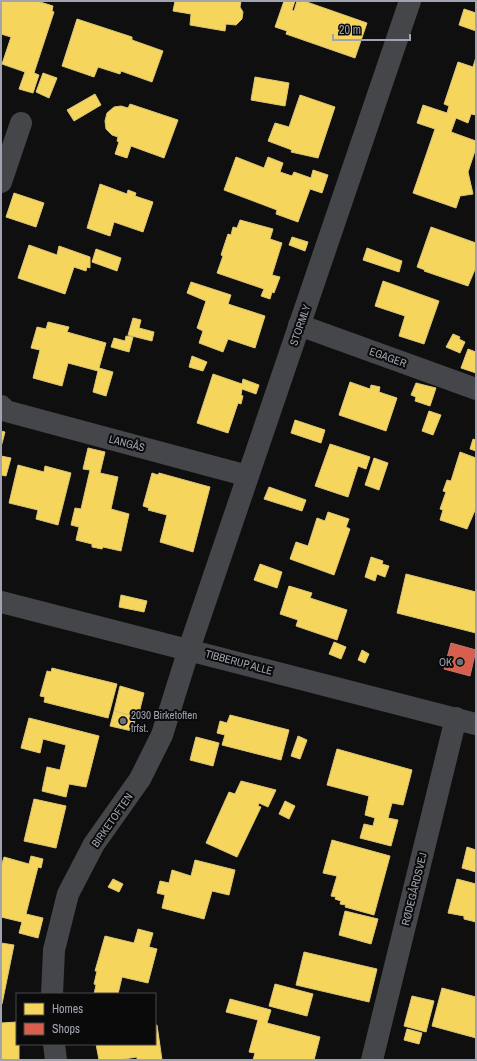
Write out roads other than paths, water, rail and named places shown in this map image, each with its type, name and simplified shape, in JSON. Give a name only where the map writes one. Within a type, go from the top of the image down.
[{"type":"street","name":"STORMLY","points":[[189,649],[410,1]]},
{"type":"street","points":[[1,182],[21,122]]},
{"type":"street","name":"EGAGER","points":[[299,325],[476,389]]},
{"type":"street","name":"LANGÅS","points":[[3,409],[248,476]]},
{"type":"street","name":"TIBBERUP ALLE","points":[[1,602],[466,721]]},
{"type":"street","name":"BIRKETOFTEN","points":[[52,993],[54,950],[68,894],[94,844],[140,779],[162,735],[189,649]]},
{"type":"street","name":"RØDEGÅRDSVEJ","points":[[372,1060],[466,721]]},
{"type":"street","points":[[54,1045],[56,1060]]},
{"type":"place","name":"OK","points":[[460,662]]},
{"type":"place","name":"2030 Birketoften trfst.","points":[[123,721]]}]
